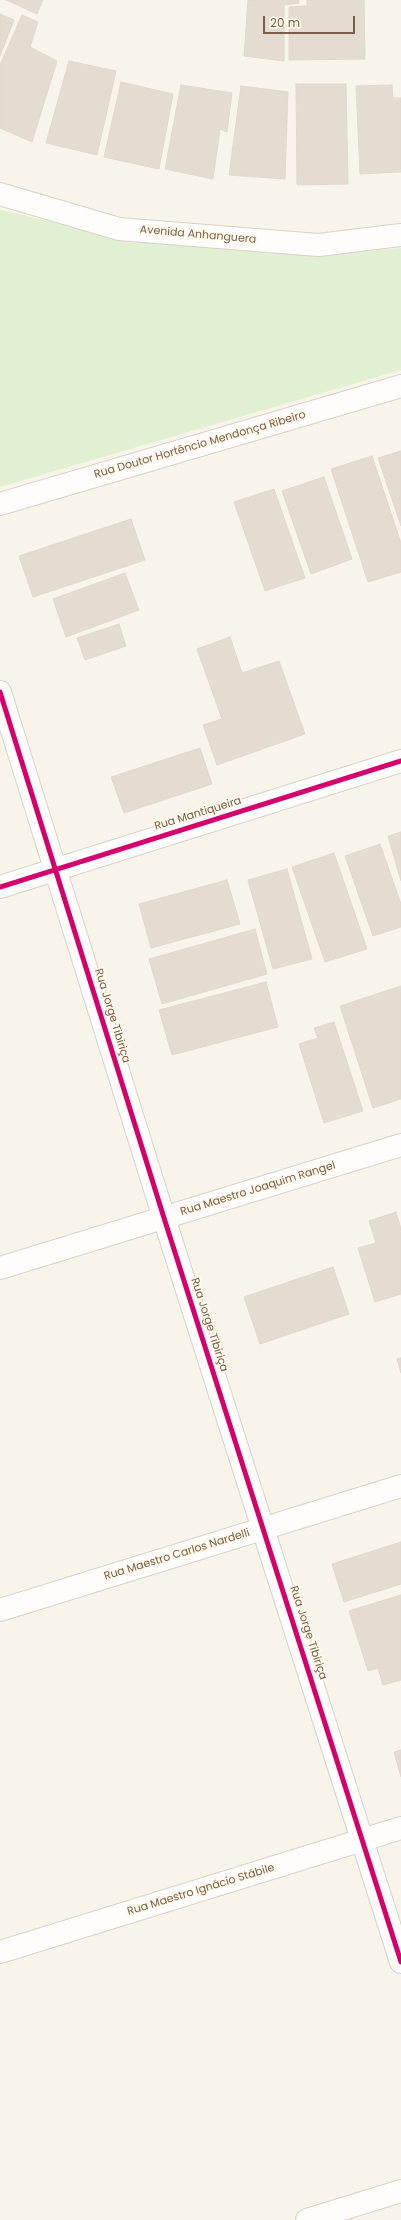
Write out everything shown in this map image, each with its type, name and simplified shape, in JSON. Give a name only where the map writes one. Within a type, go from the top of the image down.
[{"type":"street","name":"Avenida Anhanguera","points":[[0,194],[119,229],[318,245],[401,235]]},
{"type":"street","name":"Rua Doutor Hortêncio Mendonça Ribeiro","points":[[0,504],[401,386]]},
{"type":"street","name":"Rua Jorge Tibiriça","points":[[0,692],[164,1218],[401,1962]]},
{"type":"street","name":"Rua Mantiqueira","points":[[0,887],[401,761]]},
{"type":"street","name":"Rua Maestro Joaquim Rangel","points":[[0,1268],[401,1145]]},
{"type":"street","name":"Rua Maestro Carlos Nardelli","points":[[0,1610],[401,1486]]},
{"type":"street","name":"Rua Maestro Ignácio Stábile","points":[[0,1952],[401,1828]]},
{"type":"street","points":[[307,2220],[401,2190]]},
{"type":"green space","points":[[0,210],[114,236],[241,250],[368,251],[401,248],[401,370],[0,487]]},
{"type":"building","points":[[6,0],[43,0],[37,14]]},
{"type":"building","points":[[248,0],[299,0],[299,3],[284,5],[284,61],[244,56]]},
{"type":"building","points":[[307,0],[364,0],[365,59],[289,60],[289,7],[307,6]]},
{"type":"building","points":[[0,14],[14,20],[0,56]]},
{"type":"building","points":[[22,15],[38,22],[30,47],[57,61],[32,142],[0,128],[0,65]]},
{"type":"building","points":[[69,61],[116,71],[97,155],[46,143]]},
{"type":"building","points":[[121,82],[173,94],[159,169],[104,157]]},
{"type":"building","points":[[296,84],[346,84],[348,184],[297,185]]},
{"type":"building","points":[[181,85],[232,93],[227,132],[220,129],[213,179],[165,169]]},
{"type":"building","points":[[392,85],[393,98],[401,98],[401,172],[360,174],[356,86]]},
{"type":"building","points":[[241,86],[288,92],[285,179],[229,175]]},
{"type":"building","points":[[401,451],[401,526],[378,458]]},
{"type":"building","points":[[372,456],[401,543],[401,572],[368,582],[331,469]]},
{"type":"building","points":[[324,477],[352,559],[311,574],[282,491]]},
{"type":"building","points":[[274,489],[305,578],[265,591],[234,502]]},
{"type":"building","points":[[131,519],[145,560],[33,597],[19,556]]},
{"type":"building","points":[[125,573],[139,610],[66,637],[53,599]]},
{"type":"building","points":[[119,624],[126,646],[85,660],[77,638]]},
{"type":"building","points":[[230,637],[242,673],[279,661],[305,734],[217,765],[203,725],[222,719],[197,649]]},
{"type":"building","points":[[200,748],[212,784],[124,813],[111,777]]},
{"type":"building","points":[[401,832],[401,881],[388,836]]},
{"type":"building","points":[[380,844],[401,904],[401,927],[373,936],[345,856]]},
{"type":"building","points":[[334,853],[367,949],[325,962],[292,867]]},
{"type":"building","points":[[287,869],[312,959],[273,969],[248,880]]},
{"type":"building","points":[[227,880],[240,924],[151,948],[139,904]]},
{"type":"building","points":[[255,929],[267,974],[162,1004],[149,959]]},
{"type":"building","points":[[266,982],[278,1027],[172,1055],[159,1010]]},
{"type":"building","points":[[401,986],[401,1099],[373,1108],[340,1006]]},
{"type":"building","points":[[334,1022],[363,1111],[324,1123],[299,1044],[318,1038],[314,1028]]},
{"type":"building","points":[[396,1212],[401,1229],[401,1294],[375,1302],[358,1248],[376,1243],[369,1221]]},
{"type":"building","points":[[333,1267],[349,1314],[260,1344],[244,1297]]},
{"type":"building","points":[[401,1358],[401,1373],[397,1359]]},
{"type":"building","points":[[401,1542],[401,1584],[344,1602],[332,1564]]},
{"type":"building","points":[[401,1595],[401,1680],[383,1685],[378,1668],[368,1671],[349,1611]]},
{"type":"building","points":[[401,1750],[401,1777],[394,1752]]},
{"type":"cycle path","points":[[0,692],[164,1218],[401,1962]]},
{"type":"cycle path","points":[[0,887],[401,761]]}]
